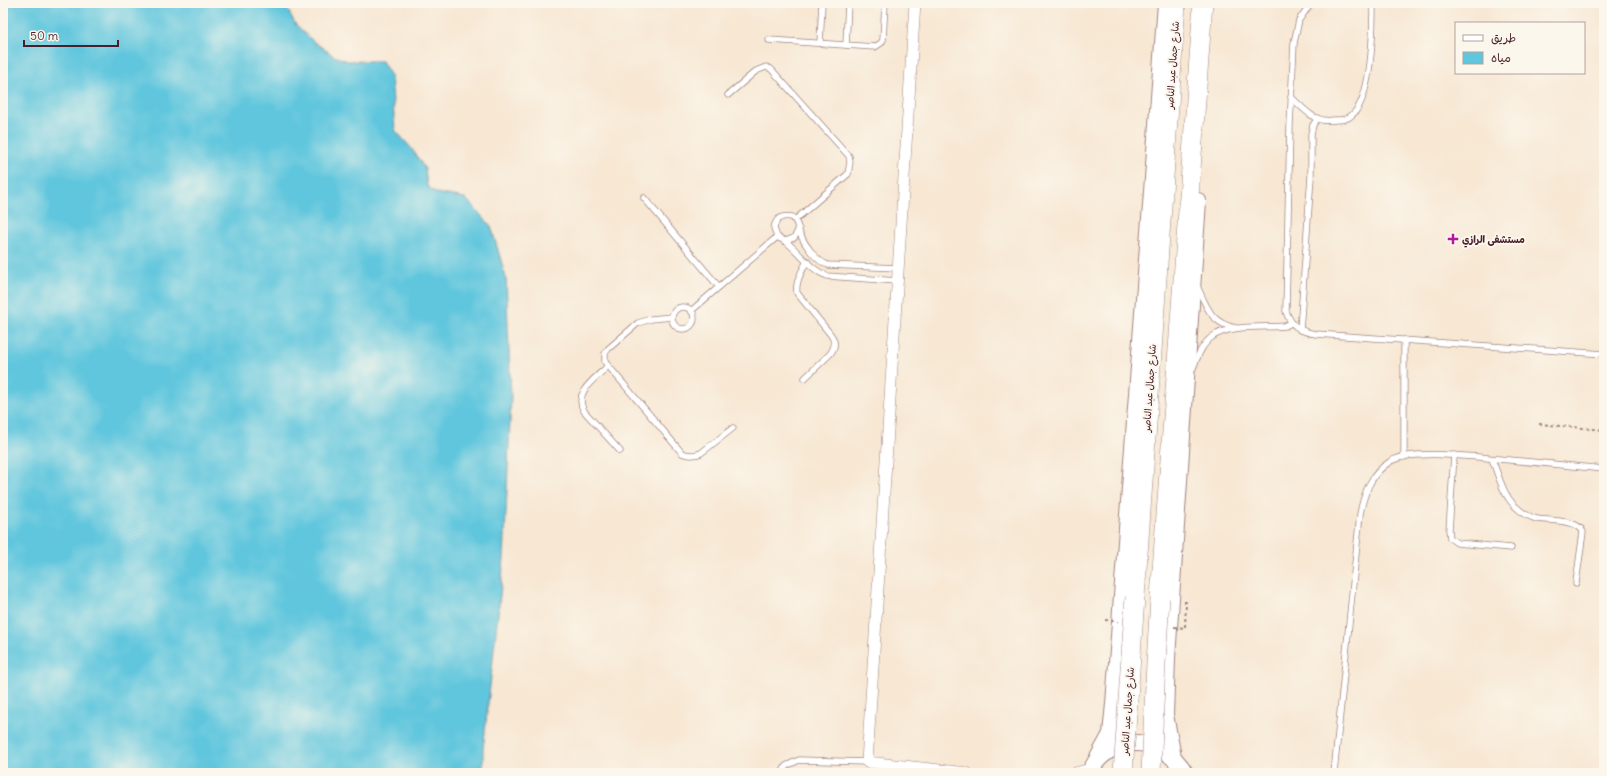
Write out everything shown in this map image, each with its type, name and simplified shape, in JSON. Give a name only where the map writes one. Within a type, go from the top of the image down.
[{"type":"highway","name":"شارع جمال عبد الناصر","points":[[1123,773],[1176,3]]},
{"type":"highway","points":[[1151,773],[1156,663],[1203,3]]},
{"type":"main road","points":[[1087,770],[1111,734],[1166,3]]},
{"type":"main road","points":[[1182,768],[1165,714],[1167,650],[1212,3]]},
{"type":"main road","points":[[1087,770],[1112,749],[1133,743],[1154,746],[1167,752],[1182,768]]},
{"type":"street","points":[[915,3],[867,762],[922,770],[967,773]]},
{"type":"lane","points":[[820,43],[822,3]]},
{"type":"lane","points":[[846,45],[848,3]]},
{"type":"lane","points":[[769,40],[876,47],[882,43],[884,37],[885,3]]},
{"type":"lane","points":[[1311,3],[1299,20],[1294,43],[1291,97],[1286,311],[1291,323],[1300,330],[1316,334],[1604,354]]},
{"type":"lane","points":[[1291,97],[1306,111],[1326,121],[1345,120],[1352,116],[1360,107],[1365,90],[1372,50],[1374,3]]},
{"type":"lane","points":[[728,95],[756,71],[766,67],[770,69],[848,156],[850,162],[848,174],[795,220]]},
{"type":"lane","points":[[1300,330],[1311,177],[1311,134],[1313,125],[1318,118]]},
{"type":"lane","points":[[644,198],[719,287]]},
{"type":"lane","points":[[898,281],[832,278],[818,272],[785,241],[777,237],[774,228],[778,219],[787,216],[795,220],[806,244],[820,261],[828,265],[899,268]]},
{"type":"lane","points":[[785,241],[794,238],[799,229]]},
{"type":"lane","points":[[692,310],[777,237]]},
{"type":"lane","points":[[805,378],[834,350],[835,345],[834,339],[797,293],[796,287],[807,261]]},
{"type":"lane","points":[[1193,277],[1206,305],[1215,319],[1225,326],[1242,329]]},
{"type":"lane","points":[[680,307],[692,310],[694,319],[690,326],[686,328],[677,328],[672,321],[672,316],[676,309],[680,307]]},
{"type":"lane","points":[[672,316],[644,321],[632,328],[605,353],[604,358],[608,366],[682,453],[688,456],[695,456],[701,453],[733,428]]},
{"type":"lane","points":[[1186,384],[1200,352],[1211,337],[1222,331],[1285,326],[1291,323]]},
{"type":"lane","points":[[1404,340],[1404,457]]},
{"type":"lane","points":[[608,366],[585,388],[582,393],[581,406],[620,451]]},
{"type":"lane","points":[[1334,773],[1360,514],[1363,497],[1370,482],[1380,470],[1393,460],[1404,457],[1426,455],[1454,455],[1604,468]]},
{"type":"lane","points":[[1454,455],[1449,530],[1450,538],[1457,543],[1511,548]]},
{"type":"lane","points":[[1492,459],[1509,499],[1521,511],[1536,518],[1575,524],[1581,528],[1583,532],[1576,583]]},
{"type":"lane","points":[[782,773],[786,766],[799,760],[867,762]]},
{"type":"path","points":[[1540,424],[1604,430]]},
{"type":"path","points":[[1185,628],[1186,602]]},
{"type":"water","points":[[3,3],[284,3],[296,25],[314,42],[334,56],[348,61],[382,61],[391,76],[395,130],[412,149],[425,169],[427,186],[436,193],[465,198],[491,226],[506,278],[511,397],[504,559],[483,749],[483,773],[3,773]]},
{"type":"place","name":"مستشفى الرازي","points":[[1453,239]]}]
